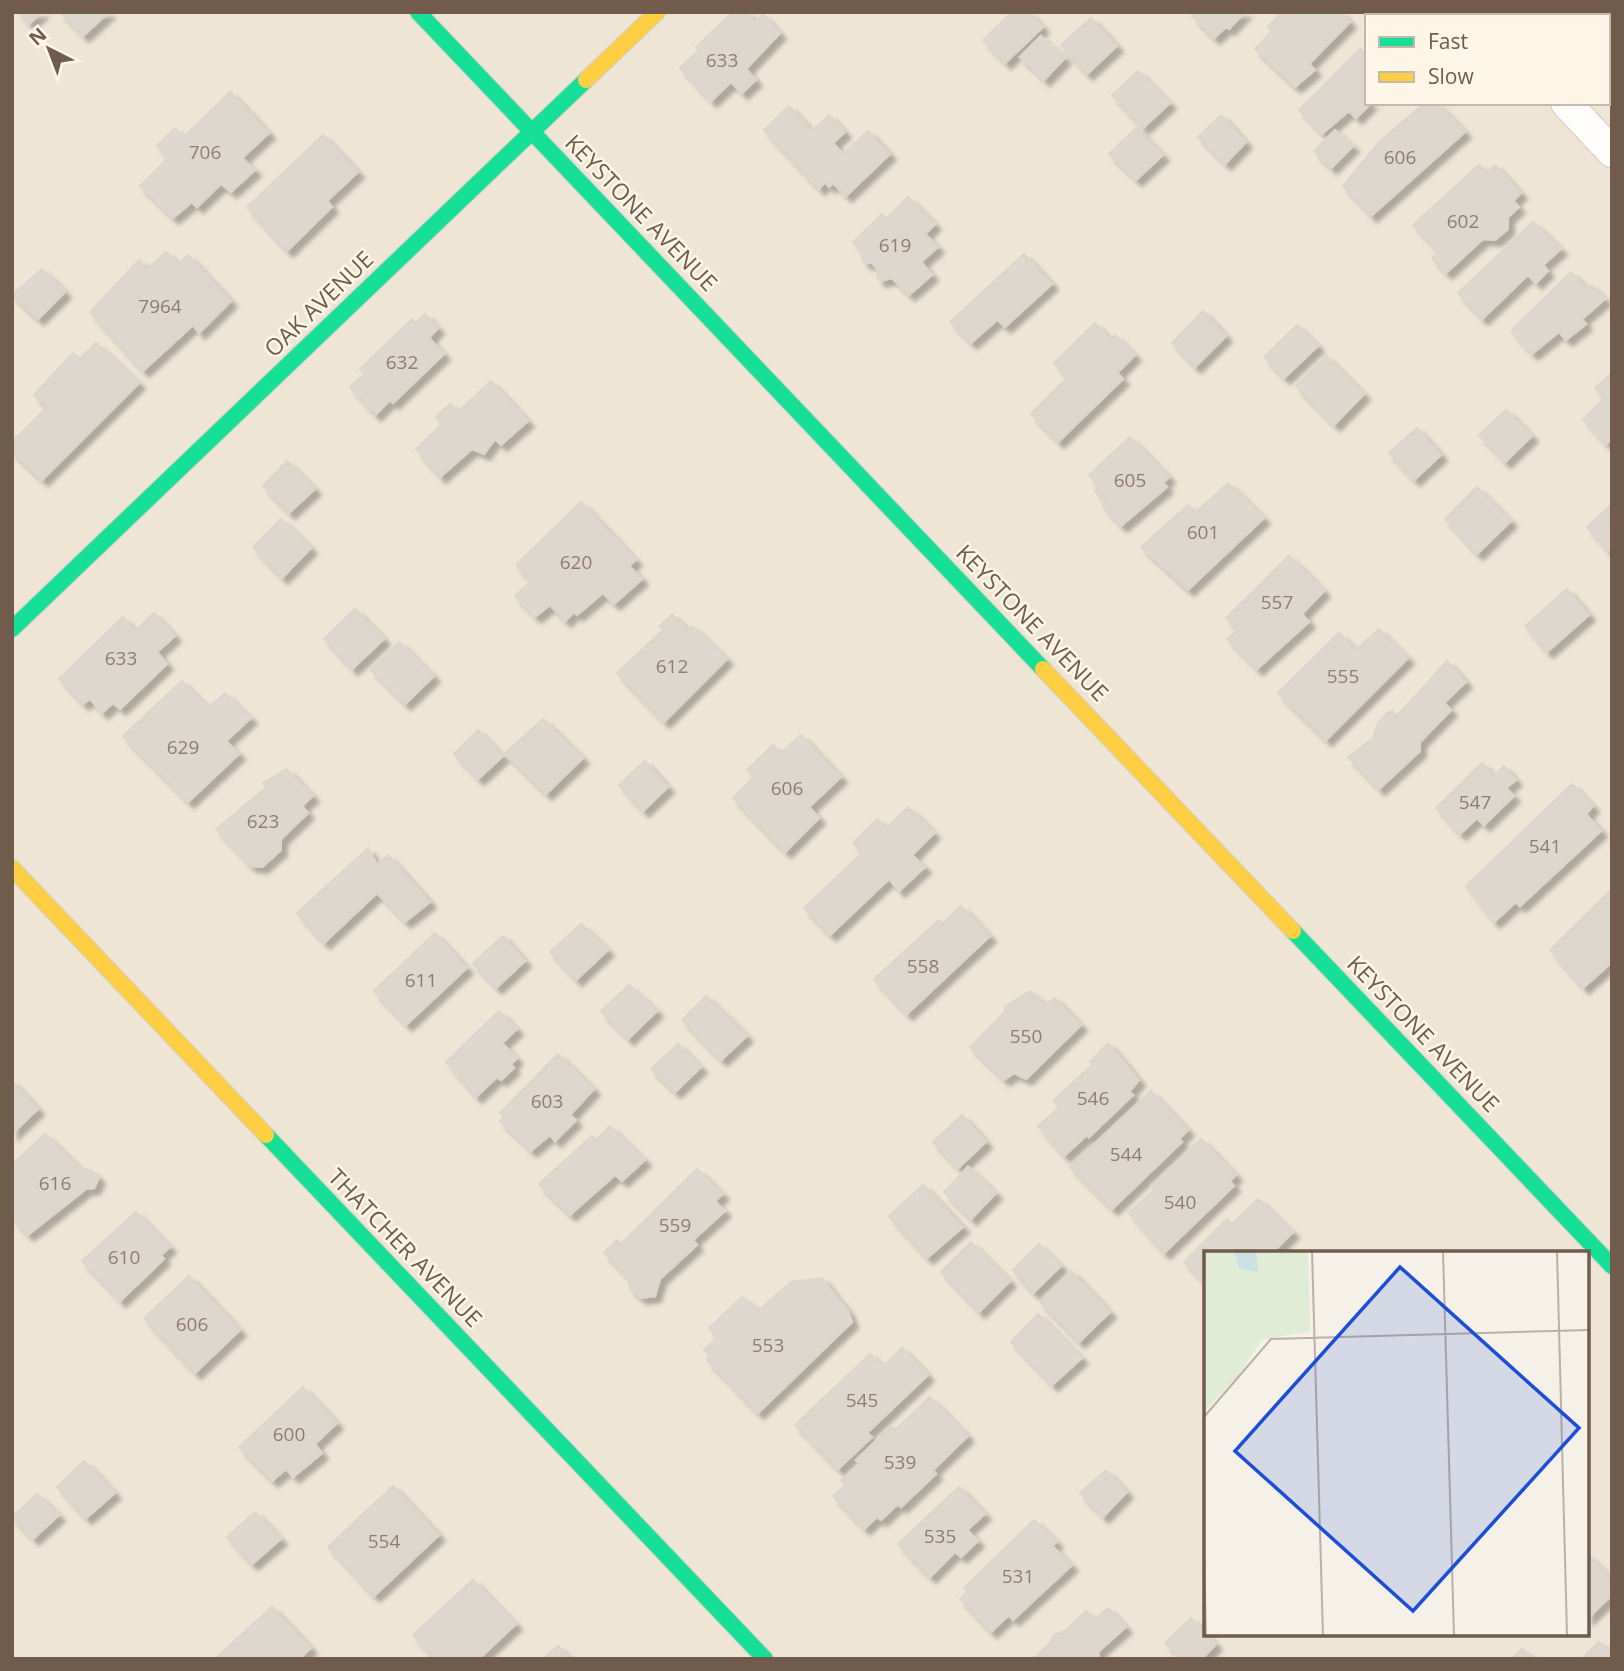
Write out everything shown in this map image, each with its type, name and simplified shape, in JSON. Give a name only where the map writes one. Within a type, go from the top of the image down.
[{"type":"street","name":"KEYSTONE AVENUE","points":[[418,12],[1612,1266]]},
{"type":"street","name":"OAK AVENUE","points":[[12,629],[657,12]]},
{"type":"street","points":[[1568,105],[1612,152]]},
{"type":"street","name":"THATCHER AVENUE","points":[[12,868],[765,1659]]},
{"type":"shaded area","points":[[12,12],[1612,12],[1612,1659],[12,1659]]},
{"type":"building","points":[[18,12],[42,12],[29,24]]},
{"type":"building","points":[[60,12],[109,12],[83,36]]},
{"type":"building","points":[[733,12],[747,12],[755,22],[763,14],[780,33],[746,69],[756,80],[742,93],[731,82],[711,101],[680,68],[699,50],[696,47]]},
{"type":"building","points":[[1012,12],[1029,12],[1043,27],[1005,63],[983,40]]},
{"type":"building","points":[[1196,12],[1245,12],[1229,29],[1226,27],[1214,38],[1192,16]]},
{"type":"building","points":[[1283,12],[1341,12],[1350,22],[1309,64],[1315,70],[1295,87],[1255,49],[1272,31],[1268,26]]},
{"type":"building","points":[[1596,12],[1612,12],[1612,28],[1610,14]]},
{"type":"building","points":[[1091,18],[1117,46],[1087,74],[1061,45]]},
{"type":"building","points":[[1041,36],[1065,58],[1044,80],[1020,57]]},
{"type":"building","points":[[1360,49],[1365,55],[1365,105],[1369,105],[1356,118],[1349,111],[1322,134],[1299,110]]},
{"type":"building","points":[[1138,71],[1170,103],[1143,128],[1112,95]]},
{"type":"building","points":[[230,92],[269,133],[242,158],[255,170],[231,192],[221,184],[197,207],[192,202],[173,218],[140,186],[168,158],[157,146],[175,128],[184,137]]},
{"type":"building","points":[[1423,105],[1438,105],[1465,132],[1371,216],[1343,186],[1380,141]]},
{"type":"building","points":[[789,106],[812,131],[829,115],[845,132],[833,143],[843,154],[868,131],[890,154],[846,196],[833,183],[829,187],[825,182],[819,189],[764,130]]},
{"type":"building","points":[[1221,115],[1246,142],[1225,164],[1198,137]]},
{"type":"building","points":[[1136,128],[1163,155],[1136,180],[1109,154]]},
{"type":"building","points":[[1335,130],[1353,146],[1331,168],[1314,151]]},
{"type":"building","points":[[323,135],[358,172],[327,201],[332,207],[287,251],[247,207]]},
{"type":"building","points":[[1479,165],[1487,173],[1495,165],[1521,193],[1513,201],[1519,207],[1508,217],[1508,229],[1495,240],[1483,239],[1446,273],[1432,258],[1439,252],[1413,225]]},
{"type":"building","points":[[908,197],[935,224],[925,234],[938,247],[921,262],[932,275],[909,295],[892,278],[880,281],[877,278],[879,271],[872,263],[865,263],[862,252],[853,242],[882,214],[886,219]]},
{"type":"building","points":[[1533,222],[1561,249],[1543,265],[1548,271],[1536,283],[1528,275],[1482,319],[1458,293]]},
{"type":"building","points":[[166,252],[179,264],[188,255],[231,301],[199,333],[193,325],[143,371],[90,312],[139,260],[146,270]]},
{"type":"building","points":[[1024,254],[1052,284],[1005,327],[997,320],[971,343],[950,322]]},
{"type":"building","points":[[42,269],[65,292],[38,319],[12,295]]},
{"type":"building","points":[[1571,272],[1587,289],[1591,285],[1605,299],[1582,319],[1586,324],[1566,340],[1559,332],[1532,354],[1511,331]]},
{"type":"building","points":[[1203,311],[1226,336],[1195,367],[1172,343]]},
{"type":"building","points":[[425,314],[438,328],[429,338],[444,354],[393,403],[390,400],[375,415],[350,387],[364,374],[360,369],[412,319],[415,324]]},
{"type":"building","points":[[1095,323],[1110,340],[1115,335],[1135,355],[1117,373],[1123,379],[1058,442],[1031,414],[1068,377],[1054,363]]},
{"type":"building","points":[[1297,325],[1318,346],[1284,378],[1264,357]]},
{"type":"building","points":[[96,343],[139,383],[42,480],[12,452],[12,442],[47,407],[34,395],[73,353],[80,359]]},
{"type":"building","points":[[1326,356],[1364,394],[1334,425],[1296,386]]},
{"type":"building","points":[[1612,373],[1612,439],[1606,444],[1583,419],[1605,398],[1595,388]]},
{"type":"building","points":[[491,381],[528,421],[501,445],[495,439],[484,454],[472,449],[440,477],[416,449],[442,424],[436,417],[450,404],[458,412]]},
{"type":"building","points":[[1506,410],[1532,436],[1505,462],[1479,435]]},
{"type":"building","points":[[1417,428],[1441,455],[1414,480],[1389,453]]},
{"type":"building","points":[[1130,437],[1169,477],[1163,483],[1167,487],[1121,526],[1103,507],[1105,502],[1095,491],[1099,485],[1089,475]]},
{"type":"building","points":[[287,461],[315,489],[289,513],[263,486]]},
{"type":"building","points":[[1228,483],[1264,518],[1188,590],[1141,547],[1188,505],[1196,512]]},
{"type":"building","points":[[1477,487],[1511,521],[1477,554],[1445,519]]},
{"type":"building","points":[[581,502],[636,560],[629,566],[642,579],[614,604],[603,593],[577,615],[574,612],[565,621],[550,605],[535,617],[515,596],[531,581],[516,565]]},
{"type":"building","points":[[1610,506],[1612,548],[1608,551],[1587,527]]},
{"type":"building","points":[[281,519],[311,548],[282,578],[253,547]]},
{"type":"building","points":[[1289,556],[1324,591],[1302,614],[1309,622],[1257,669],[1227,639],[1238,630],[1226,618]]},
{"type":"building","points":[[1567,589],[1589,615],[1547,652],[1525,626]]},
{"type":"building","points":[[355,609],[384,639],[352,669],[324,639]]},
{"type":"building","points":[[154,613],[175,636],[157,652],[167,664],[120,709],[113,703],[102,713],[90,699],[83,704],[59,679],[123,617],[135,631]]},
{"type":"building","points":[[672,614],[687,630],[692,626],[727,659],[664,722],[617,673],[664,629],[660,626]]},
{"type":"building","points":[[1379,629],[1408,658],[1326,740],[1278,693],[1339,633],[1356,650]]},
{"type":"building","points":[[399,642],[434,676],[405,704],[371,670]]},
{"type":"building","points":[[1447,661],[1466,682],[1444,703],[1451,710],[1420,742],[1420,751],[1379,789],[1348,757],[1373,738],[1378,723],[1387,713],[1392,711],[1397,716]]},
{"type":"building","points":[[182,681],[208,708],[225,693],[251,718],[226,741],[239,754],[188,802],[123,736]]},
{"type":"building","points":[[543,719],[583,758],[546,794],[505,753]]},
{"type":"building","points":[[478,730],[503,756],[478,779],[454,754]]},
{"type":"building","points":[[801,735],[841,777],[809,807],[819,818],[785,852],[733,798],[754,777],[747,770],[773,745],[781,753]]},
{"type":"building","points":[[645,761],[668,787],[643,811],[619,785]]},
{"type":"building","points":[[1482,763],[1494,776],[1504,766],[1516,780],[1506,788],[1514,796],[1484,825],[1477,818],[1460,834],[1436,808]]},
{"type":"building","points":[[287,769],[313,796],[302,806],[308,813],[281,839],[281,850],[262,867],[251,866],[216,829],[267,787],[263,783]]},
{"type":"building","points":[[1572,784],[1593,806],[1586,814],[1601,831],[1520,906],[1516,902],[1494,922],[1466,886]]},
{"type":"building","points":[[908,807],[934,833],[912,855],[925,867],[899,891],[889,879],[830,935],[804,908],[862,853],[853,843],[877,819],[887,828]]},
{"type":"building","points":[[368,848],[377,864],[388,855],[430,902],[405,922],[377,893],[324,943],[297,913]]},
{"type":"building","points":[[1612,889],[1612,962],[1583,988],[1550,950]]},
{"type":"building","points":[[961,906],[990,936],[907,1014],[874,979],[939,920],[942,924]]},
{"type":"building","points":[[581,924],[608,950],[576,980],[550,952]]},
{"type":"building","points":[[435,933],[467,968],[406,1025],[374,991]]},
{"type":"building","points":[[503,936],[525,961],[496,988],[473,963]]},
{"type":"building","points":[[629,985],[657,1011],[628,1039],[601,1011]]},
{"type":"building","points":[[1030,991],[1046,1005],[1055,998],[1081,1025],[1026,1079],[1014,1073],[1004,1080],[970,1047],[1005,1012],[1005,1007]]},
{"type":"building","points":[[706,996],[747,1036],[721,1060],[682,1020]]},
{"type":"building","points":[[499,1011],[517,1029],[502,1043],[517,1058],[511,1064],[514,1068],[501,1080],[497,1077],[476,1097],[446,1062]]},
{"type":"building","points":[[1108,1043],[1139,1080],[1129,1092],[1133,1095],[1089,1137],[1087,1135],[1064,1156],[1038,1126],[1060,1107],[1053,1101],[1093,1064],[1090,1062]]},
{"type":"building","points":[[678,1044],[701,1067],[675,1092],[651,1069]]},
{"type":"building","points":[[558,1054],[594,1089],[570,1115],[576,1120],[555,1141],[550,1135],[531,1151],[500,1121],[504,1117],[500,1113]]},
{"type":"building","points":[[12,1081],[38,1109],[12,1134]]},
{"type":"building","points":[[1151,1091],[1188,1130],[1179,1139],[1182,1142],[1112,1209],[1070,1167]]},
{"type":"building","points":[[962,1115],[986,1142],[958,1168],[933,1142]]},
{"type":"building","points":[[610,1126],[645,1160],[622,1181],[615,1175],[570,1215],[539,1184],[592,1136],[596,1140]]},
{"type":"building","points":[[45,1134],[82,1170],[91,1170],[99,1178],[94,1188],[86,1189],[28,1235],[12,1218],[12,1165]]},
{"type":"building","points":[[1201,1139],[1236,1175],[1230,1181],[1234,1186],[1164,1253],[1129,1213],[1154,1190],[1151,1186]]},
{"type":"building","points":[[968,1167],[996,1193],[971,1219],[944,1192]]},
{"type":"building","points":[[697,1169],[723,1194],[715,1201],[725,1211],[693,1240],[697,1245],[660,1279],[655,1296],[641,1298],[630,1289],[628,1277],[604,1253],[617,1240],[621,1244]]},
{"type":"building","points":[[923,1185],[963,1227],[927,1258],[889,1216]]},
{"type":"building","points":[[1258,1199],[1293,1232],[1274,1251],[1204,1251],[1204,1282],[1184,1262],[1227,1219],[1232,1224]]},
{"type":"building","points":[[136,1212],[170,1247],[161,1255],[164,1259],[120,1301],[82,1261]]},
{"type":"building","points":[[971,1242],[1010,1281],[979,1312],[941,1272]]},
{"type":"building","points":[[1039,1244],[1061,1266],[1033,1293],[1013,1270]]},
{"type":"building","points":[[1071,1271],[1110,1312],[1079,1342],[1040,1302]]},
{"type":"building","points":[[189,1276],[240,1330],[195,1373],[144,1318]]},
{"type":"building","points":[[822,1278],[848,1311],[852,1322],[758,1413],[707,1360],[712,1357],[704,1350],[717,1338],[709,1328],[742,1297],[759,1310],[791,1282]]},
{"type":"building","points":[[1038,1314],[1082,1358],[1052,1385],[1011,1342]]},
{"type":"building","points":[[902,1348],[928,1375],[867,1433],[872,1437],[838,1469],[795,1425],[870,1354],[883,1367]]},
{"type":"building","points":[[303,1387],[337,1423],[315,1444],[322,1453],[293,1477],[286,1469],[272,1481],[239,1447]]},
{"type":"building","points":[[930,1397],[968,1436],[933,1470],[936,1474],[901,1507],[898,1504],[881,1520],[877,1517],[864,1529],[833,1496],[845,1485],[841,1481],[859,1464],[856,1460],[891,1426],[895,1430]]},
{"type":"building","points":[[84,1461],[115,1493],[86,1518],[57,1487]]},
{"type":"building","points":[[1106,1470],[1127,1492],[1103,1517],[1080,1493]]},
{"type":"building","points":[[393,1486],[439,1535],[374,1596],[328,1547]]},
{"type":"building","points":[[959,1487],[985,1514],[967,1530],[978,1541],[961,1557],[955,1552],[930,1577],[898,1544]]},
{"type":"building","points":[[37,1494],[59,1515],[33,1539],[12,1517]]},
{"type":"building","points":[[255,1512],[281,1539],[252,1564],[227,1537]]},
{"type":"building","points":[[1034,1520],[1057,1542],[1052,1546],[1072,1565],[1013,1620],[1009,1615],[991,1632],[960,1599],[968,1591],[964,1588]]},
{"type":"building","points":[[1589,1556],[1612,1579],[1612,1595],[1589,1617]]},
{"type":"building","points":[[473,1580],[516,1624],[479,1659],[427,1659],[431,1655],[413,1635]]},
{"type":"building","points":[[272,1607],[311,1648],[299,1659],[216,1658]]},
{"type":"building","points":[[1108,1608],[1126,1627],[1099,1651],[1099,1659],[1033,1659],[1051,1642],[1054,1635],[1065,1631],[1086,1611],[1095,1619]]},
{"type":"building","points":[[1191,1618],[1204,1632],[1204,1636],[1208,1636],[1216,1644],[1202,1659],[1180,1659],[1165,1643]]},
{"type":"building","points":[[1598,1642],[1612,1649],[1612,1659],[1582,1659]]},
{"type":"building","points":[[558,1646],[570,1659],[543,1659],[544,1658]]},
{"type":"building","points":[[1522,1649],[1533,1659],[1512,1659]]},
{"type":"traffic: fast","points":[[418,12],[1043,669]]},
{"type":"traffic: fast","points":[[12,629],[586,80]]},
{"type":"traffic: fast","points":[[1293,931],[1612,1266]]},
{"type":"traffic: fast","points":[[266,1135],[765,1659]]},
{"type":"traffic: slow","points":[[586,80],[657,12]]},
{"type":"traffic: slow","points":[[1043,669],[1293,931]]},
{"type":"traffic: slow","points":[[12,868],[266,1135]]}]
